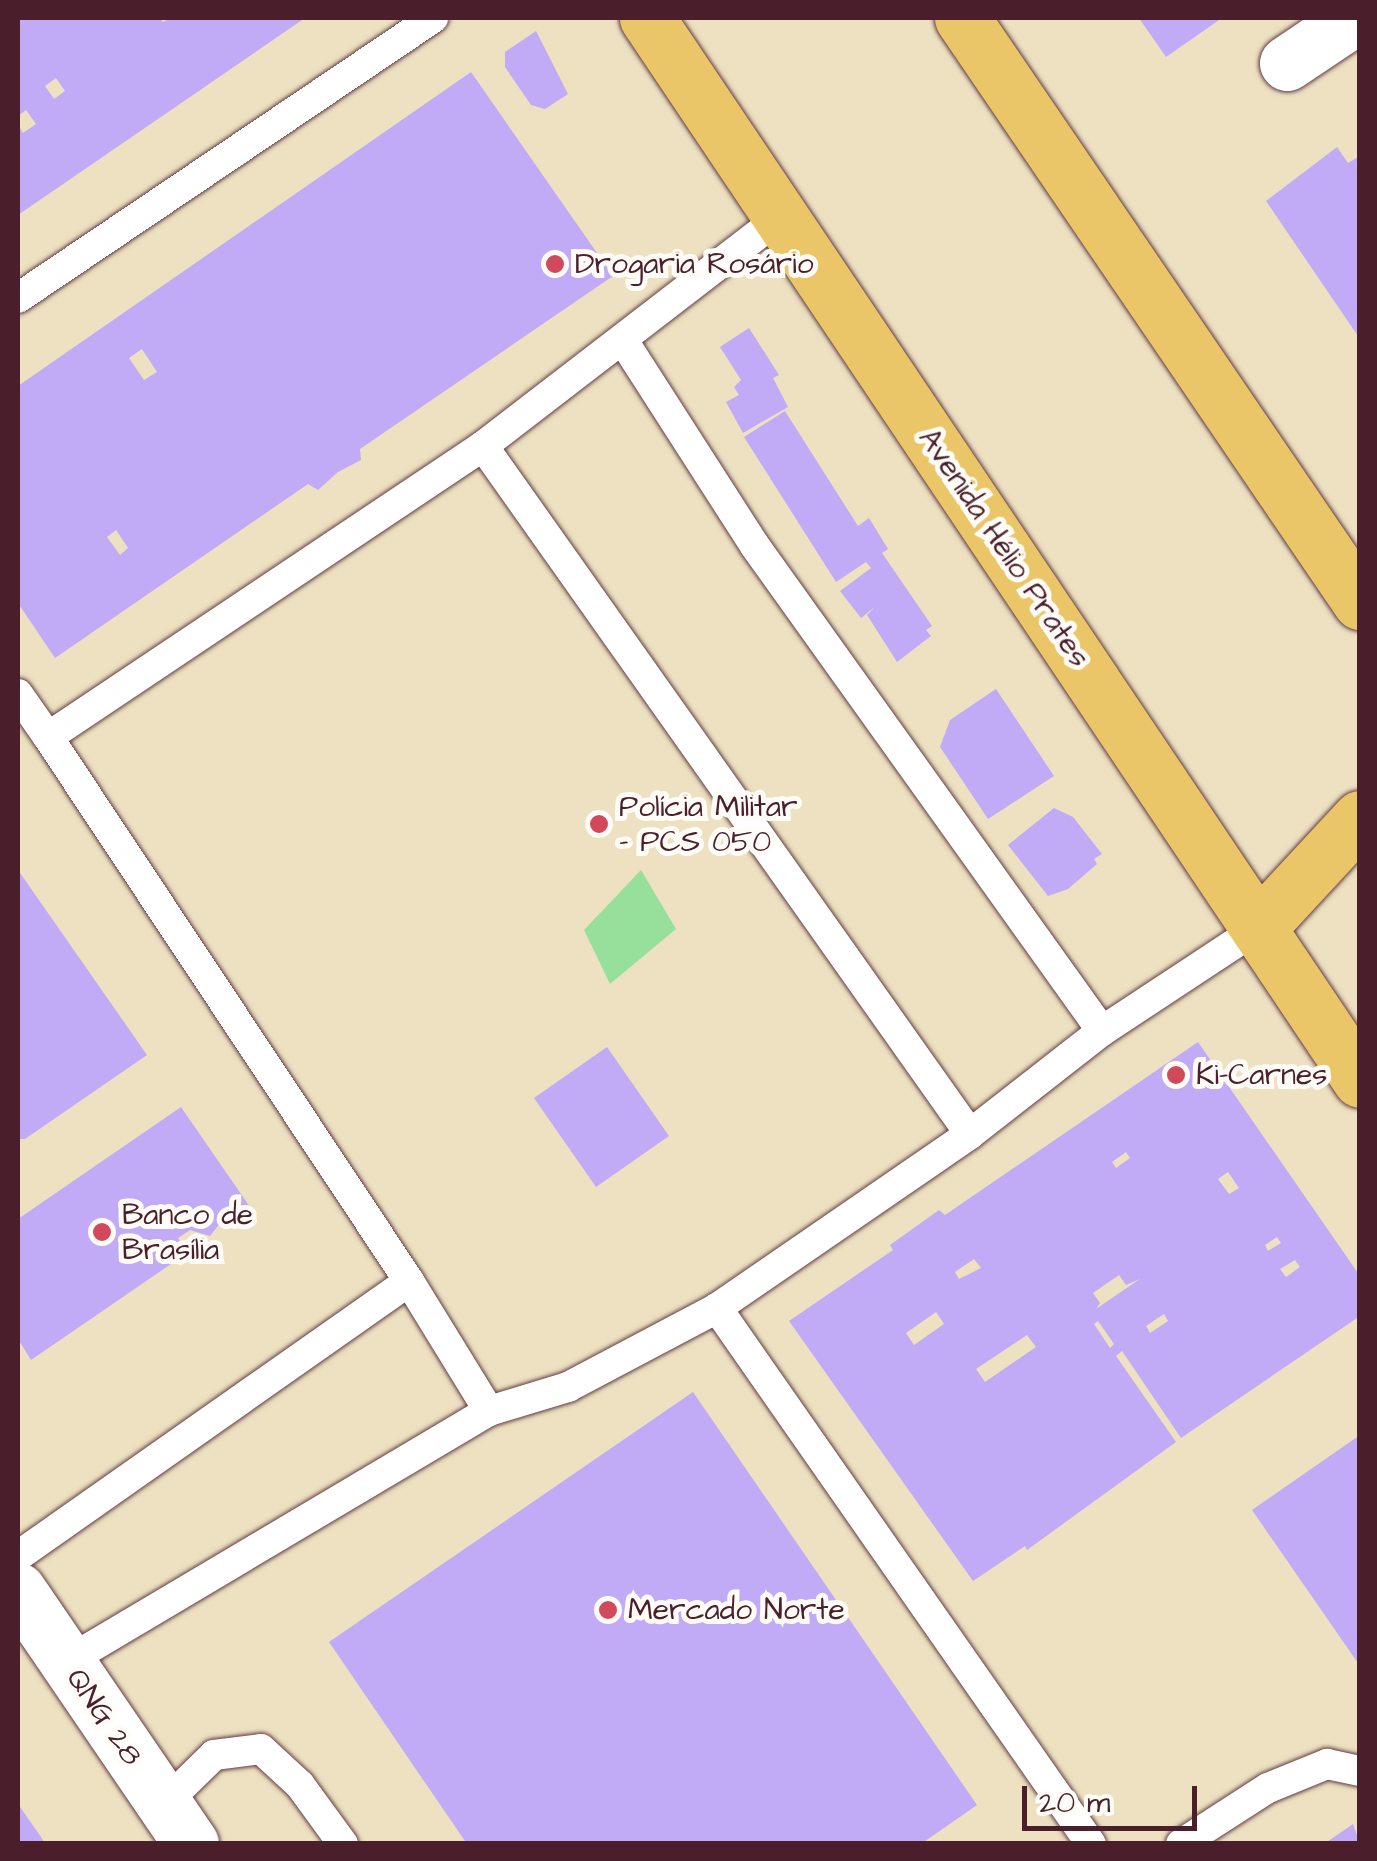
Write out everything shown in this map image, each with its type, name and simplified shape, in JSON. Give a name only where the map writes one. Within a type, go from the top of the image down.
[{"type":"main road","name":"Avenida Hélio Prates","points":[[647,18],[1360,1080]]},
{"type":"main road","points":[[962,18],[1360,602]]},
{"type":"main road","points":[[1258,928],[1360,818]]},
{"type":"street","points":[[1287,63],[1354,18]]},
{"type":"street","name":"QNG 28","points":[[18,1590],[177,1824]]},
{"type":"lane","points":[[18,298],[433,18]]},
{"type":"lane","points":[[48,737],[483,446],[624,342],[782,216]]},
{"type":"lane","points":[[624,342],[755,546],[1102,1031]]},
{"type":"lane","points":[[483,446],[970,1134]]},
{"type":"lane","points":[[18,694],[409,1281],[488,1411]]},
{"type":"lane","points":[[66,1662],[488,1411],[568,1387],[718,1308],[970,1134],[1102,1031],[1258,928]]},
{"type":"lane","points":[[18,1556],[409,1281]]},
{"type":"lane","points":[[718,1308],[1075,1838]]},
{"type":"lane","points":[[177,1824],[214,1756],[261,1749],[300,1785],[343,1844]]},
{"type":"lane","points":[[1182,1844],[1268,1788],[1327,1764],[1360,1771]]},
{"type":"green space","points":[[641,870],[676,929],[610,984],[584,930]]},
{"type":"building","points":[[18,18],[160,18],[163,22],[171,18],[305,18],[18,215],[18,125],[23,133],[36,124],[26,110],[18,116]],"holes":[[[56,78],[65,91],[54,99],[45,86]]]},
{"type":"building","points":[[1139,18],[1222,18],[1166,57]]},
{"type":"building","points":[[536,31],[568,94],[545,109],[531,105],[505,67],[505,52]]},
{"type":"building","points":[[471,72],[613,276],[360,449],[361,460],[338,472],[318,490],[308,484],[55,658],[18,603],[18,386]],"holes":[[[142,349],[157,372],[144,380],[129,358]],[[116,530],[128,548],[120,555],[107,537]]]},
{"type":"building","points":[[1337,147],[1348,163],[1360,156],[1360,339],[1266,201]]},
{"type":"building","points":[[749,328],[779,375],[773,378],[788,407],[743,433],[726,402],[739,395],[734,387],[741,380],[720,347]]},
{"type":"building","points":[[785,411],[858,526],[869,518],[888,549],[882,553],[932,626],[926,630],[931,636],[897,662],[867,615],[875,607],[861,618],[840,591],[871,568],[866,562],[836,582],[744,437]]},
{"type":"building","points":[[996,689],[1054,776],[988,819],[940,747],[950,720]]},
{"type":"building","points":[[1054,808],[1073,817],[1102,854],[1094,859],[1097,864],[1068,889],[1048,896],[1008,845]]},
{"type":"building","points":[[18,870],[147,1055],[25,1139],[18,1139]]},
{"type":"building","points":[[1198,1042],[1360,1276],[1360,1316],[1181,1438],[1122,1351],[1116,1356],[1176,1442],[1027,1550],[1025,1546],[973,1581],[789,1321],[893,1250],[890,1245],[939,1210],[945,1215]],"holes":[[[1126,1152],[1130,1158],[1116,1168],[1112,1162]],[[1228,1172],[1239,1188],[1229,1194],[1218,1179]],[[1277,1237],[1281,1243],[1268,1251],[1265,1245]],[[974,1259],[981,1268],[959,1279],[955,1272]],[[1295,1260],[1300,1267],[1286,1277],[1280,1269]],[[1119,1275],[1126,1285],[1140,1279],[1096,1309],[1100,1303],[1093,1293]],[[936,1312],[944,1324],[914,1345],[906,1333]],[[1164,1314],[1168,1321],[1150,1333],[1146,1326]],[[1098,1321],[1114,1344],[1110,1348],[1094,1324]],[[1027,1335],[1036,1347],[985,1382],[976,1369]]]},
{"type":"building","points":[[607,1047],[669,1136],[596,1187],[534,1098]]},
{"type":"building","name":"Banco de Brasília","points":[[181,1107],[252,1210],[228,1226],[221,1222],[210,1236],[190,1230],[178,1238],[187,1253],[31,1360],[18,1339],[18,1219]]},
{"type":"building","name":"Mercado Norte","points":[[693,1392],[977,1805],[921,1844],[467,1844],[329,1642]]},
{"type":"building","points":[[1360,1435],[1358,1499],[1360,1666],[1252,1510]]},
{"type":"building","points":[[18,1804],[41,1837],[45,1844],[18,1844]]},
{"type":"building","points":[[1353,1824],[1360,1844],[1324,1844]]},
{"type":"place","name":"Drogaria Rosário","points":[[555,264]]},
{"type":"place","name":"Polícia Militar - PCS 050","points":[[599,824]]},
{"type":"place","name":"Ki-Carnes","points":[[1176,1075]]},
{"type":"place","name":"Banco de Brasília","points":[[102,1232]]},
{"type":"place","name":"Mercado Norte","points":[[608,1610]]}]
